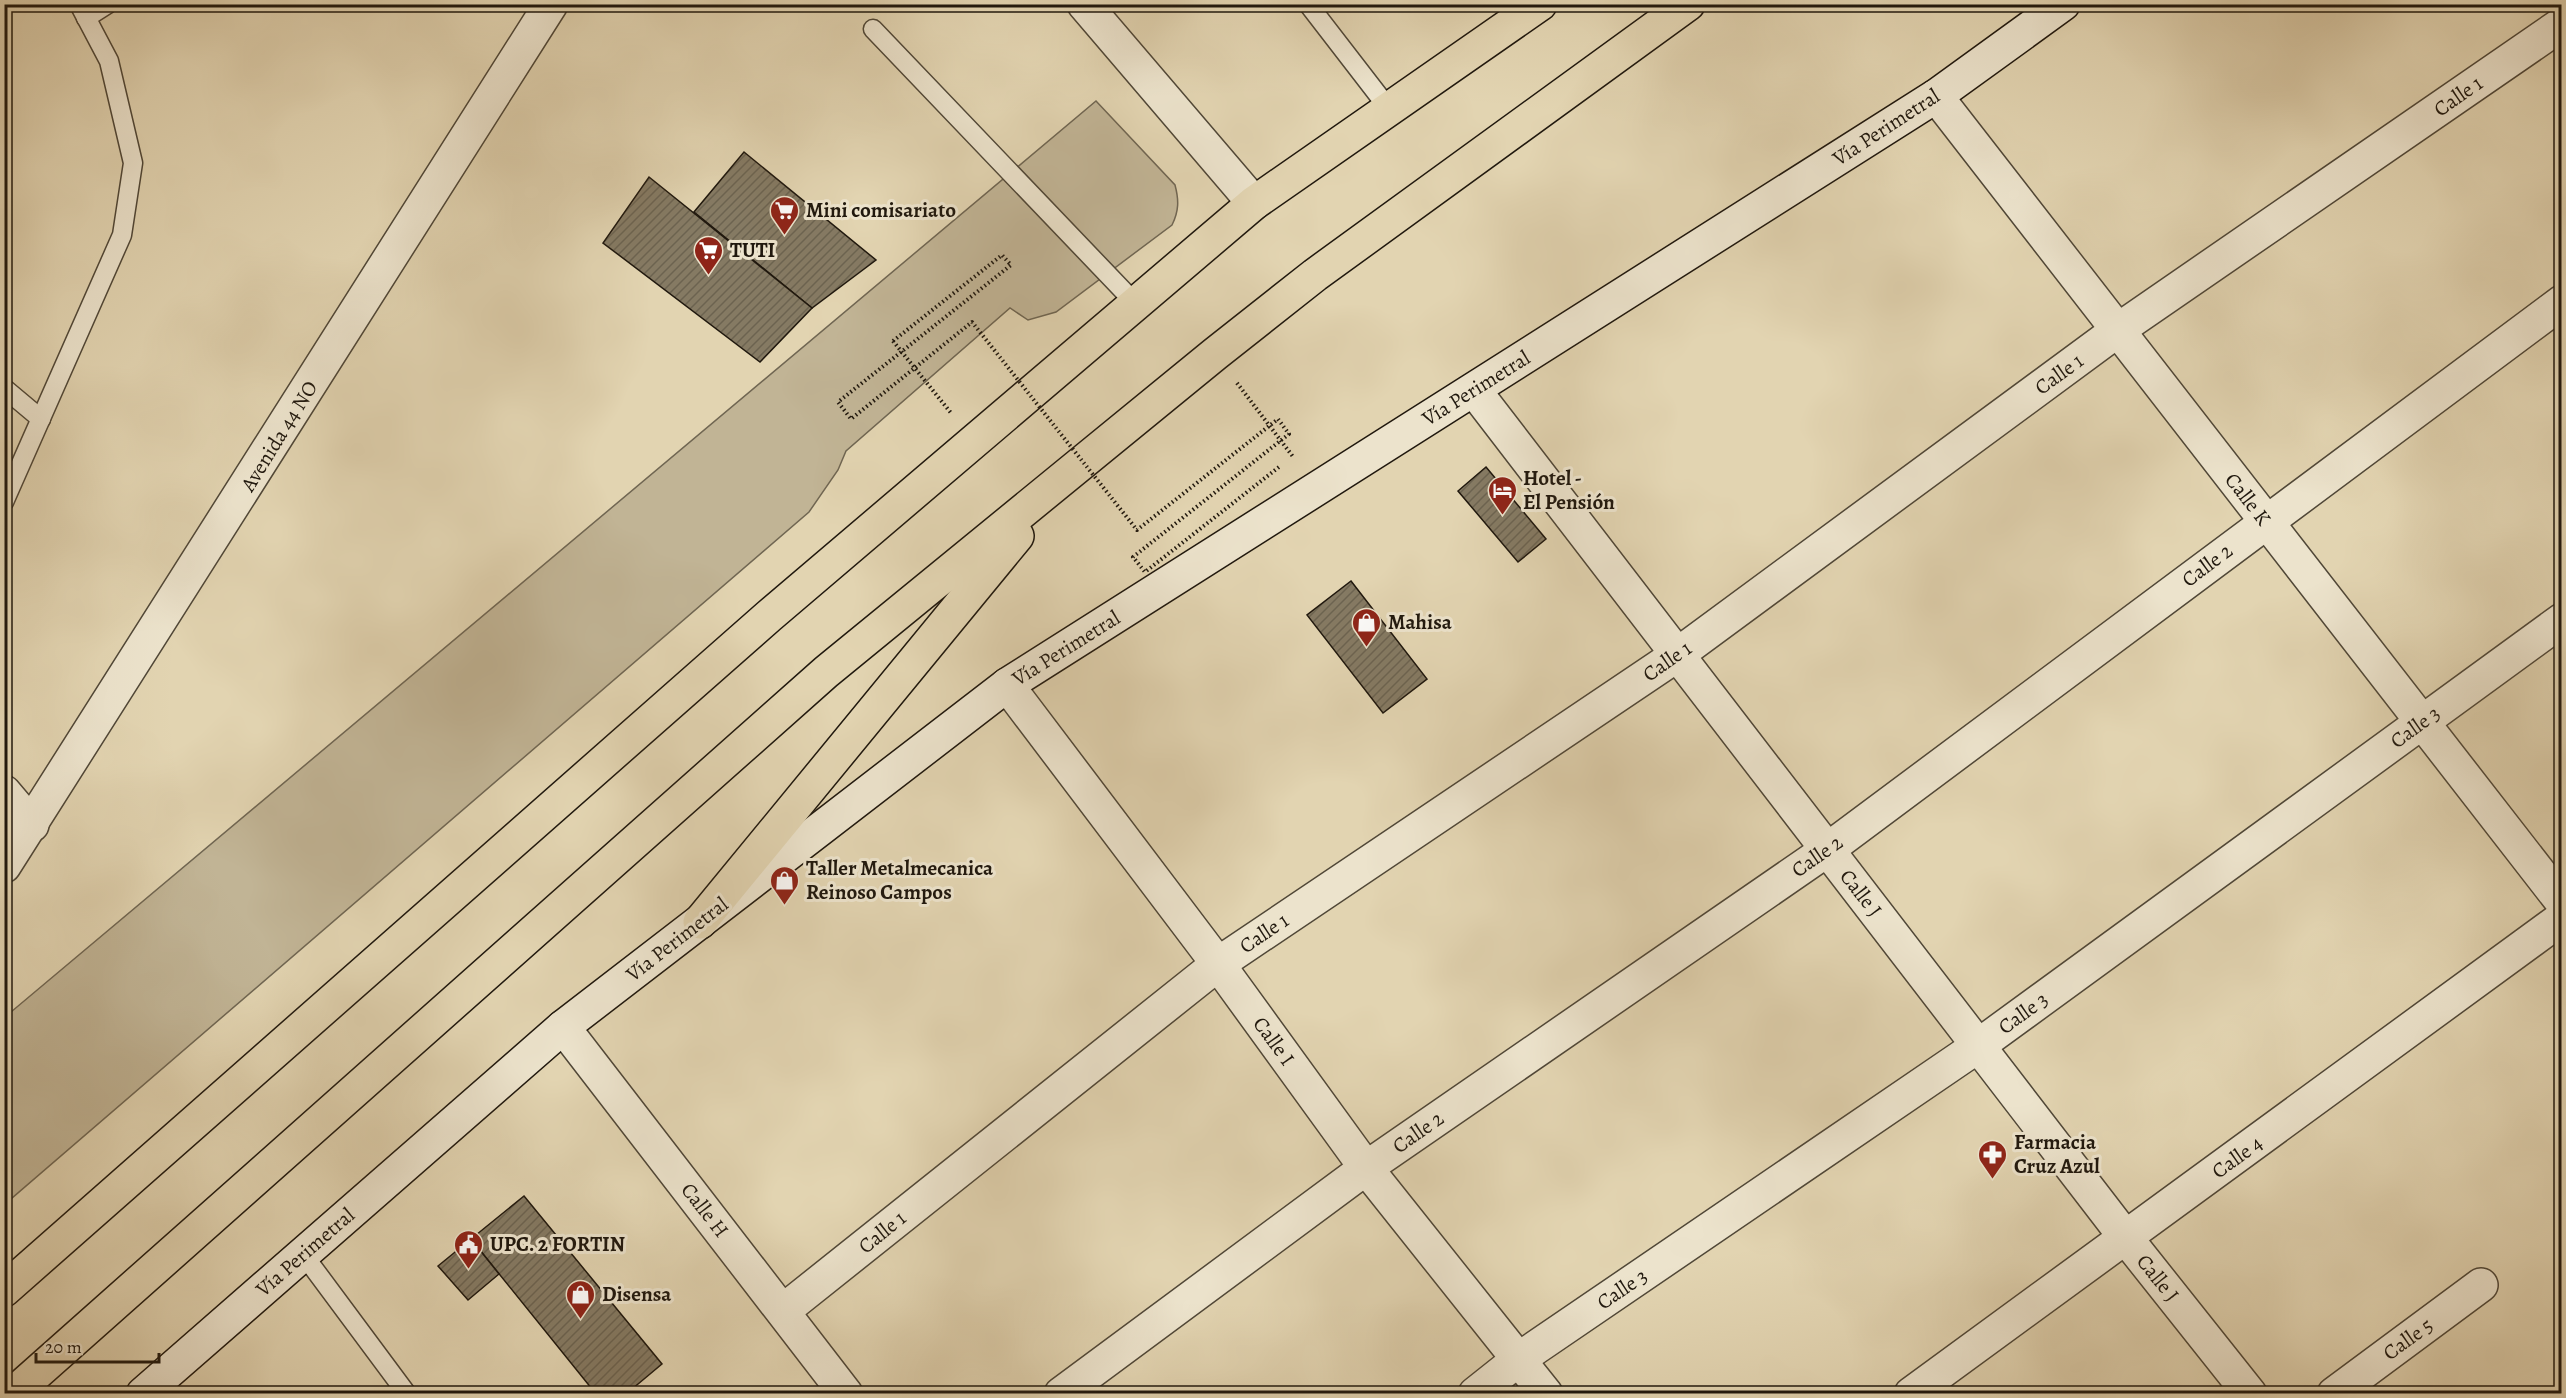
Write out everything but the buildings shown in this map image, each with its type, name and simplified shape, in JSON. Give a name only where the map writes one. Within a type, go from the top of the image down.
[{"type":"highway","points":[[13,1394],[826,672],[1315,275],[1688,4]]},
{"type":"highway","points":[[4,1290],[769,616],[1254,203],[1534,6]]},
{"type":"highway","points":[[700,922],[1062,481]]},
{"type":"street","name":"Avenida 44 NO","points":[[4,866],[33,825],[551,4]]},
{"type":"street","points":[[1084,4],[1254,203]]},
{"type":"street","name":"Vía Perimetral","points":[[143,1394],[563,1027],[1007,685],[1936,96],[2063,4]]},
{"type":"street","name":"Calle 1","points":[[783,1311],[1218,964],[1677,655],[2118,330],[2562,24]]},
{"type":"street","name":"Calle K","points":[[1936,96],[2562,902]]},
{"type":"street","name":"Calle 2","points":[[1061,1394],[1366,1168],[1827,850],[2265,521],[2562,302]]},
{"type":"street","name":"Calle J","points":[[1474,390],[2126,1238],[2250,1394]]},
{"type":"street","name":"Calle 3","points":[[1475,1394],[1519,1359],[1978,1046],[2562,620]]},
{"type":"street","name":"Calle I","points":[[1007,685],[1218,964],[1366,1168],[1546,1394]]},
{"type":"street","points":[[4,792],[33,825]]},
{"type":"street","name":"Calle 4","points":[[1911,1394],[2562,918]]},
{"type":"street","name":"Calle H","points":[[563,1027],[846,1394]]},
{"type":"street","name":"Calle 5","points":[[2334,1394],[2481,1285]]},
{"type":"lane","points":[[4,502],[122,235],[133,163],[109,61],[82,11],[108,4]]},
{"type":"lane","points":[[1308,4],[1389,109]]},
{"type":"lane","points":[[873,28],[1136,304]]},
{"type":"lane","points":[[4,388],[41,419]]},
{"type":"lane","points":[[303,1254],[407,1394]]},
{"type":"path","points":[[973,442],[893,341],[1002,255],[1011,266],[838,402],[851,419],[972,322],[1137,530],[1278,419],[1289,434],[1133,557],[1145,572],[1279,467]]},
{"type":"path","points":[[1215,354],[1317,489]]},
{"type":"shaded area","points":[[1096,101],[1175,185],[1178,205],[1172,225],[1056,312],[1028,320],[1010,308],[846,451],[838,470],[809,512],[5,1204],[5,1017]]},
{"type":"place","name":"Mini comisariato","points":[[785,236]]},
{"type":"place","name":"TUTI","points":[[709,276]]},
{"type":"place","name":"Hotel - El Pensión","points":[[1502,516]]},
{"type":"place","name":"Mahisa","points":[[1367,648]]},
{"type":"place","name":"Taller Metalmecanica Reinoso Campos","points":[[785,906]]},
{"type":"place","name":"Farmacia Cruz Azul","points":[[1993,1180]]},
{"type":"place","name":"UPC. 2 FORTIN","points":[[469,1270]]},
{"type":"place","name":"Disensa","points":[[581,1320]]}]
